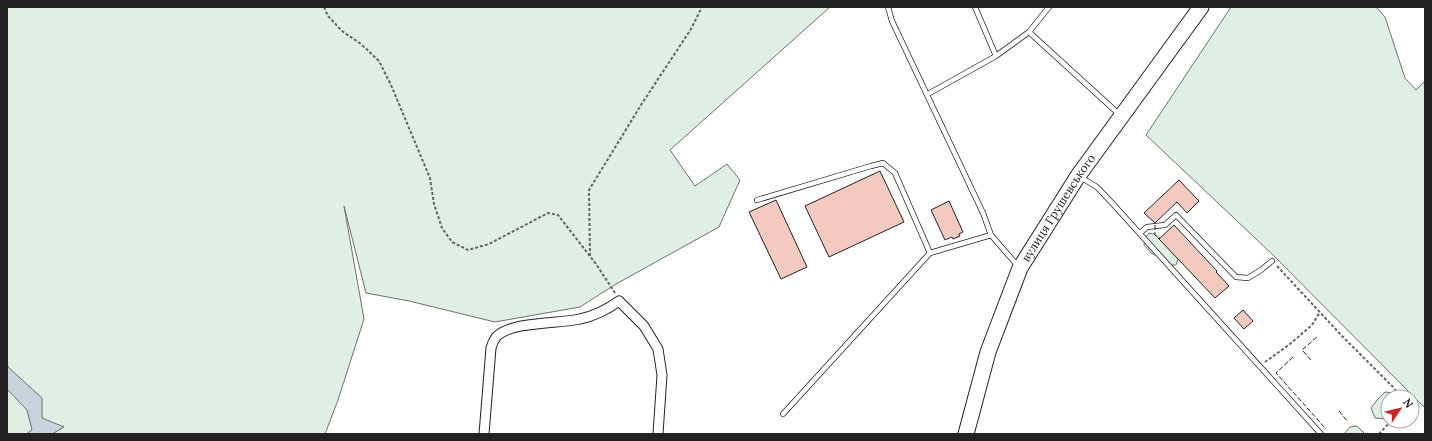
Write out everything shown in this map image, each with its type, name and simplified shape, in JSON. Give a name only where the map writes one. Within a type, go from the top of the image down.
[{"type":"main road","name":"вулиця Грушевського","points":[[966,434],[988,352],[1020,268],[1078,176],[1201,7]]},
{"type":"street","points":[[484,434],[491,348],[497,336],[512,328],[580,319],[608,309],[619,301],[644,326],[658,349],[662,375],[658,434]]},
{"type":"lane","points":[[888,7],[892,21],[928,94],[983,213],[991,235],[1020,268]]},
{"type":"lane","points":[[975,7],[996,56]]},
{"type":"lane","points":[[928,94],[996,56],[1029,32],[1049,7]]},
{"type":"lane","points":[[1029,32],[1122,116]]},
{"type":"lane","points":[[757,200],[883,163],[895,173],[930,253]]},
{"type":"lane","points":[[1078,176],[1097,187],[1321,434]]},
{"type":"lane","points":[[1140,233],[1147,227],[1165,225],[1176,215],[1236,277],[1248,278],[1272,261]]},
{"type":"lane","points":[[783,414],[930,253],[991,235]]},
{"type":"path","points":[[324,7],[328,16],[342,31],[361,44],[379,61],[392,85],[430,178],[434,204],[442,228],[452,242],[468,250],[489,244],[548,213],[558,215],[590,257],[619,301]]},
{"type":"path","points":[[590,257],[589,190],[641,105],[691,29],[702,7]]},
{"type":"path","points":[[1272,261],[1394,389]]},
{"type":"path","points":[[1260,367],[1312,325],[1320,312]]},
{"type":"green space","points":[[7,7],[830,7],[670,150],[695,186],[727,164],[740,180],[719,227],[616,284],[580,307],[495,322],[409,301],[366,293],[344,206],[364,319],[338,400],[325,434],[7,434]]},
{"type":"green space","points":[[1231,7],[1376,7],[1385,17],[1405,78],[1416,90],[1425,81],[1425,408],[1420,403],[1420,389],[1406,389],[1272,254],[1146,135]]},
{"type":"green space","points":[[1149,233],[1154,234],[1175,248],[1179,257],[1176,265],[1171,265],[1168,261],[1151,253],[1144,245],[1145,238]]},
{"type":"green space","points":[[1380,397],[1380,418],[1375,418],[1371,408]]},
{"type":"green space","points":[[1357,426],[1365,434],[1344,434],[1350,427]]},
{"type":"shaded area","points":[[7,361],[8,367],[42,398],[42,418],[64,427],[52,434],[26,434],[32,430],[27,410],[7,389]]},
{"type":"building","points":[[880,171],[904,222],[829,257],[805,206]]},
{"type":"building","points":[[1179,180],[1199,201],[1187,213],[1177,202],[1155,223],[1144,213]]},
{"type":"building","points":[[776,200],[807,267],[781,279],[749,212]]},
{"type":"building","points":[[949,201],[963,232],[959,234],[960,236],[945,240],[931,210]]},
{"type":"building","points":[[1174,225],[1229,286],[1215,298],[1159,239]]},
{"type":"building","points":[[1243,310],[1253,321],[1244,329],[1234,318]]},
{"type":"fence","points":[[1155,225],[1155,235],[1159,239]]},
{"type":"fence","points":[[1311,360],[1302,350],[1317,337]]},
{"type":"fence","points":[[1293,357],[1276,373],[1326,429]]},
{"type":"fence","points":[[1339,411],[1348,422]]}]
